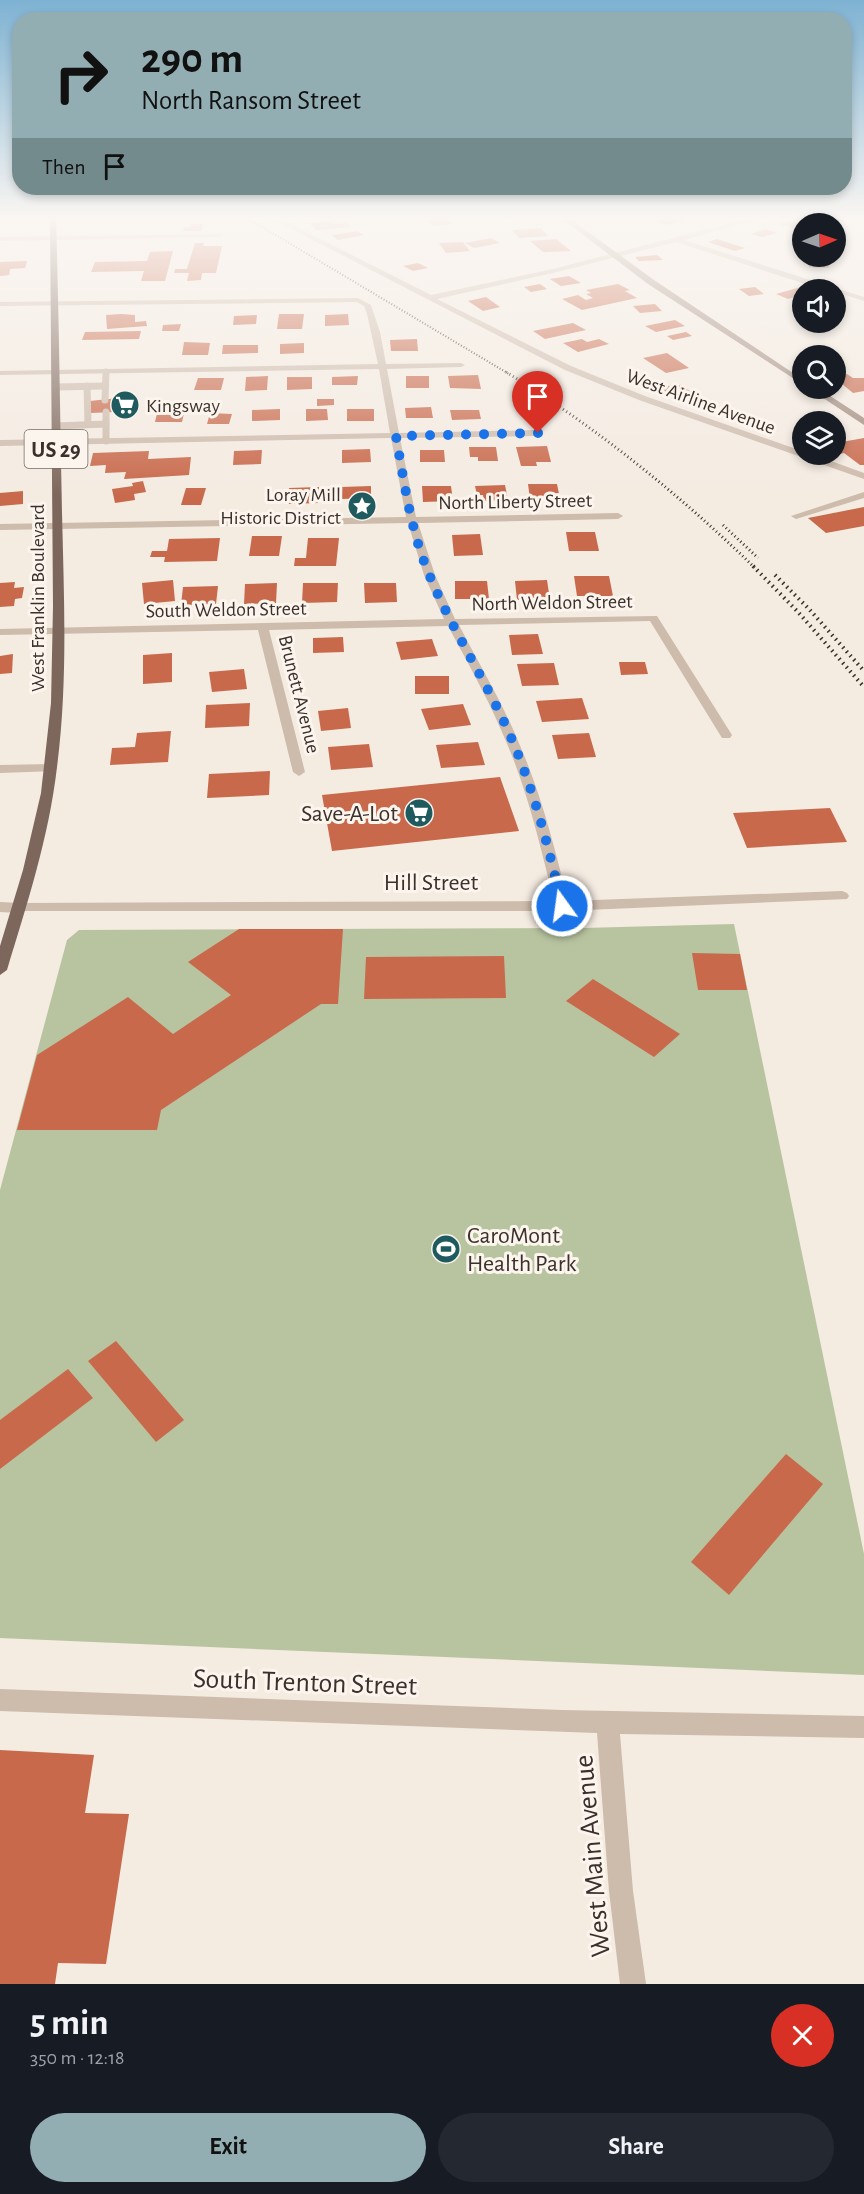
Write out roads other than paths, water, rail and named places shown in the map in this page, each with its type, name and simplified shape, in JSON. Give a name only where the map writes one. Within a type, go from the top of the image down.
[{"type":"main road","name":"West Franklin Boulevard","points":[[0,970],[19,908],[43,812],[51,768],[60,631],[54,311]]},
{"type":"main road","points":[[695,311],[792,375]]},
{"type":"main road","points":[[829,399],[864,422]]},
{"type":"street","points":[[369,311],[412,521],[432,580],[506,725],[527,777],[562,906]]},
{"type":"street","name":"West Airline Avenue","points":[[454,311],[568,368],[642,398],[864,476]]},
{"type":"street","points":[[0,373],[461,365]]},
{"type":"street","points":[[0,443],[538,433]]},
{"type":"street","points":[[796,516],[864,495]]},
{"type":"street","name":"North Liberty Street","points":[[0,527],[618,516]]},
{"type":"street","name":"North Weldon Street","points":[[453,621],[653,618],[726,735]]},
{"type":"street","name":"South Weldon Street","points":[[0,632],[453,621]]},
{"type":"street","name":"Brunett Avenue","points":[[263,626],[299,772]]},
{"type":"street","points":[[0,769],[51,768]]},
{"type":"street","name":"Hill Street","points":[[19,908],[562,906],[842,896]]},
{"type":"street","name":"South Trenton Street","points":[[0,1700],[608,1722],[864,1727]]},
{"type":"street","name":"West Main Avenue","points":[[608,1722],[621,1892],[633,1984]]},
{"type":"lane","points":[[105,400],[106,372]]},
{"type":"lane","points":[[87,386],[88,424]]},
{"type":"lane","points":[[56,387],[105,386]]},
{"type":"lane","points":[[106,412],[106,441]]},
{"type":"lane","points":[[56,426],[106,424]]},
{"type":"lane","points":[[0,907],[19,908]]},
{"type":"railway","points":[[402,311],[509,374]]},
{"type":"railway","points":[[506,372],[573,416],[636,463],[697,514],[755,568]]},
{"type":"railway","points":[[723,525],[758,558]]},
{"type":"railway","points":[[755,568],[798,612],[864,687]]},
{"type":"railway","points":[[775,575],[809,609],[864,671]]},
{"type":"place","name":"Kingsway","points":[[125,405]]},
{"type":"place","name":"Loray Mill Historic District","points":[[362,506]]},
{"type":"place","name":"Save-A-Lot","points":[[419,813]]},
{"type":"place","name":"CaroMont Health Park","points":[[446,1249]]}]
